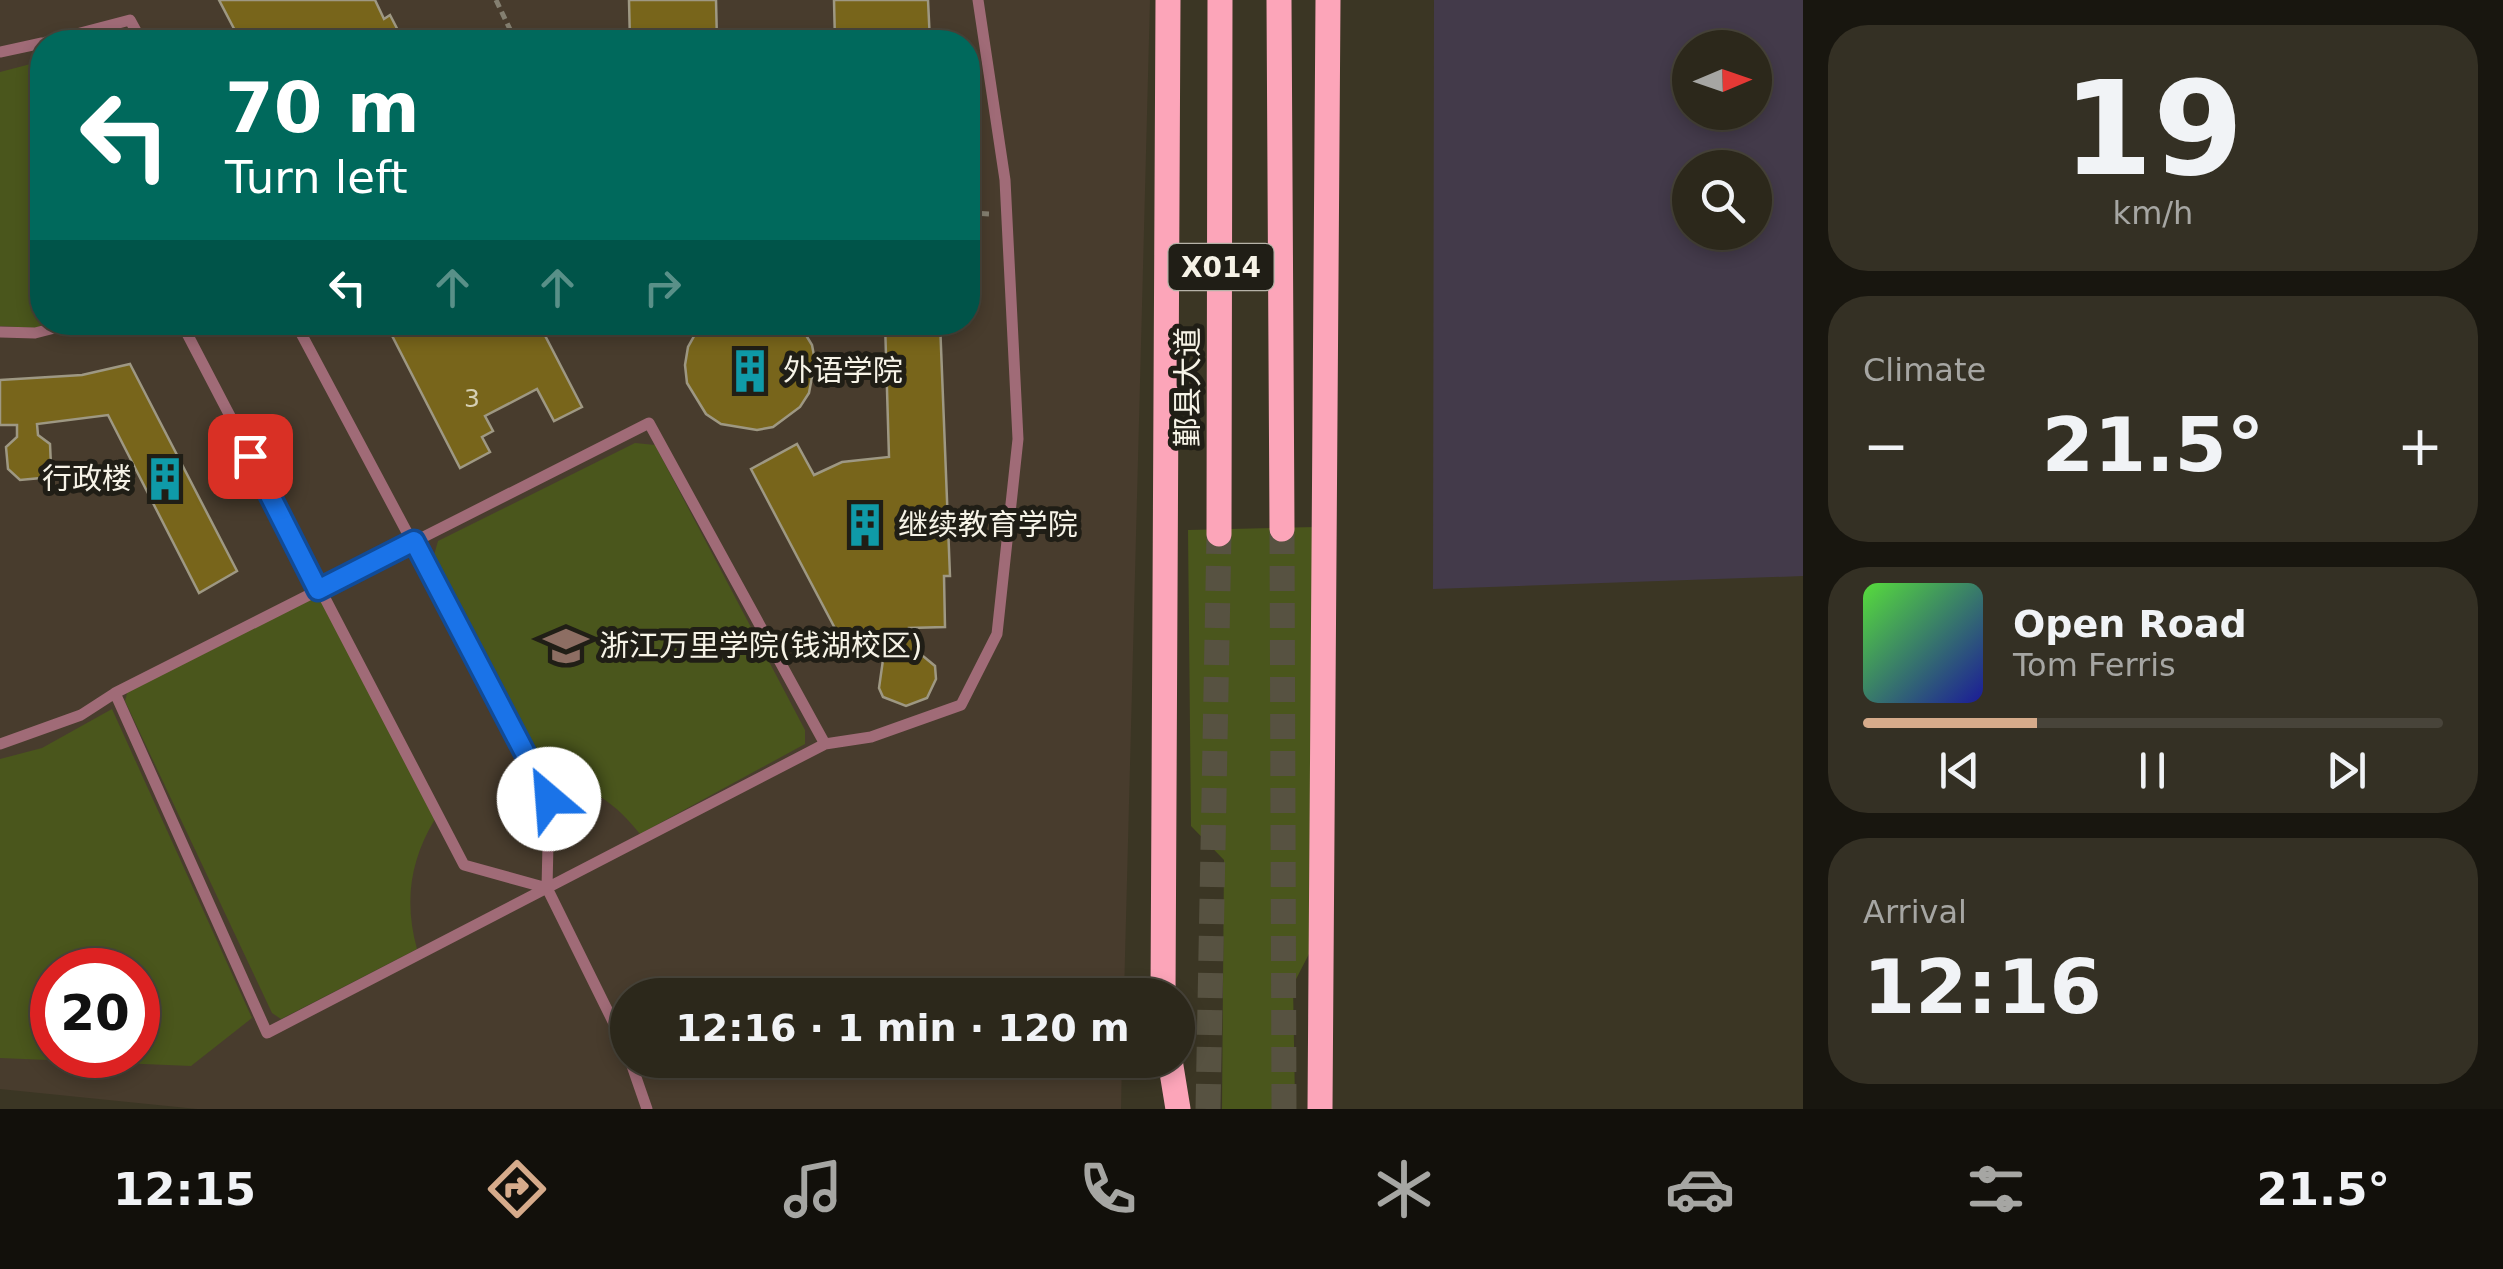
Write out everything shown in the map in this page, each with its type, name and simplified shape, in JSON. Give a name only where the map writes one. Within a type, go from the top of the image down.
[{"type":"main road","points":[[1163,978],[1168,0]]},
{"type":"main road","name":"鄞县大道","points":[[1219,534],[1220,0]]},
{"type":"main road","name":"X014","points":[[1280,0],[1282,529]]},
{"type":"main road","points":[[1320,1109],[1328,0]]},
{"type":"main road","points":[[1308,1109],[1321,1007]]},
{"type":"main road","points":[[1162,1109],[1165,1078]]},
{"type":"main road","points":[[1170,1078],[1178,1109]]},
{"type":"lane","points":[[115,693],[267,1033],[824,744],[871,737],[961,705],[997,634],[1018,439],[1005,180],[978,0]]},
{"type":"lane","points":[[94,30],[130,20],[135,30]]},
{"type":"lane","points":[[0,52],[30,46]]},
{"type":"lane","points":[[0,332],[30,333]]},
{"type":"lane","points":[[189,335],[464,865],[547,888]]},
{"type":"lane","points":[[302,335],[549,799],[547,888],[610,1016]]},
{"type":"lane","points":[[0,744],[81,715],[115,693],[649,422],[824,744]]},
{"type":"lane","points":[[636,1078],[647,1109]]},
{"type":"path","points":[[496,0],[510,30]]},
{"type":"shaded area","name":"浙江万里学院(钱湖校区)","points":[[0,0],[1150,0],[1124,978],[610,978],[610,1078],[1122,1078],[1121,1109],[197,1109],[0,1089]]},
{"type":"shaded area","points":[[1434,0],[1803,0],[1803,576],[1433,589]]},
{"type":"green space","points":[[30,64],[30,328],[0,326],[0,72]]},
{"type":"green space","points":[[635,443],[655,445],[805,730],[805,744],[640,834],[601,797],[577,786],[550,783],[434,555],[438,541]]},
{"type":"green space","points":[[1316,527],[1310,952],[1293,985],[1295,1102],[1289,1109],[1222,1109],[1224,860],[1191,826],[1188,530]]},
{"type":"green space","points":[[314,596],[322,602],[435,819],[420,850],[412,882],[411,914],[417,949],[281,1019],[272,1013],[125,701],[128,690]]},
{"type":"green space","points":[[112,709],[252,1018],[191,1066],[160,1065],[160,948],[30,948],[30,1059],[0,1058],[0,759],[42,748]]},
{"type":"building","points":[[219,0],[375,0],[384,19],[390,15],[398,30],[235,30]]},
{"type":"building","points":[[629,0],[716,0],[717,30],[630,30]]},
{"type":"building","points":[[834,0],[928,0],[929,30],[835,30]]},
{"type":"building","points":[[392,335],[545,335],[582,407],[554,421],[537,389],[485,416],[493,431],[482,437],[490,452],[460,468]]},
{"type":"building","name":"外语学院","points":[[695,335],[806,335],[815,361],[809,393],[800,407],[773,427],[757,430],[721,424],[706,414],[687,383],[688,347]]},
{"type":"building","name":"继续教育学院","points":[[885,335],[941,335],[950,576],[944,576],[945,627],[909,628],[910,638],[917,638],[918,652],[935,666],[936,679],[927,698],[906,706],[883,697],[879,688],[883,660],[878,648],[884,645],[879,635],[848,653],[751,469],[797,444],[814,475],[842,462],[889,457]]},
{"type":"building","name":"行政楼","points":[[130,364],[237,571],[199,593],[108,415],[37,424],[38,435],[50,444],[51,466],[41,478],[20,480],[8,469],[6,447],[17,437],[17,425],[0,425],[0,380],[82,375]]},
{"type":"tunnel","points":[[1282,529],[1284,1109]]},
{"type":"tunnel","points":[[1208,1109],[1219,534]]},
{"type":"place","name":"外语学院","points":[[750,371]]},
{"type":"place","name":"行政楼","points":[[165,479]]},
{"type":"place","name":"继续教育学院","points":[[865,525]]},
{"type":"place","name":"浙江万里学院(钱湖校区)","points":[[566,646]]},
{"type":"route","points":[[250,456],[318,590],[414,541],[549,799]]}]
